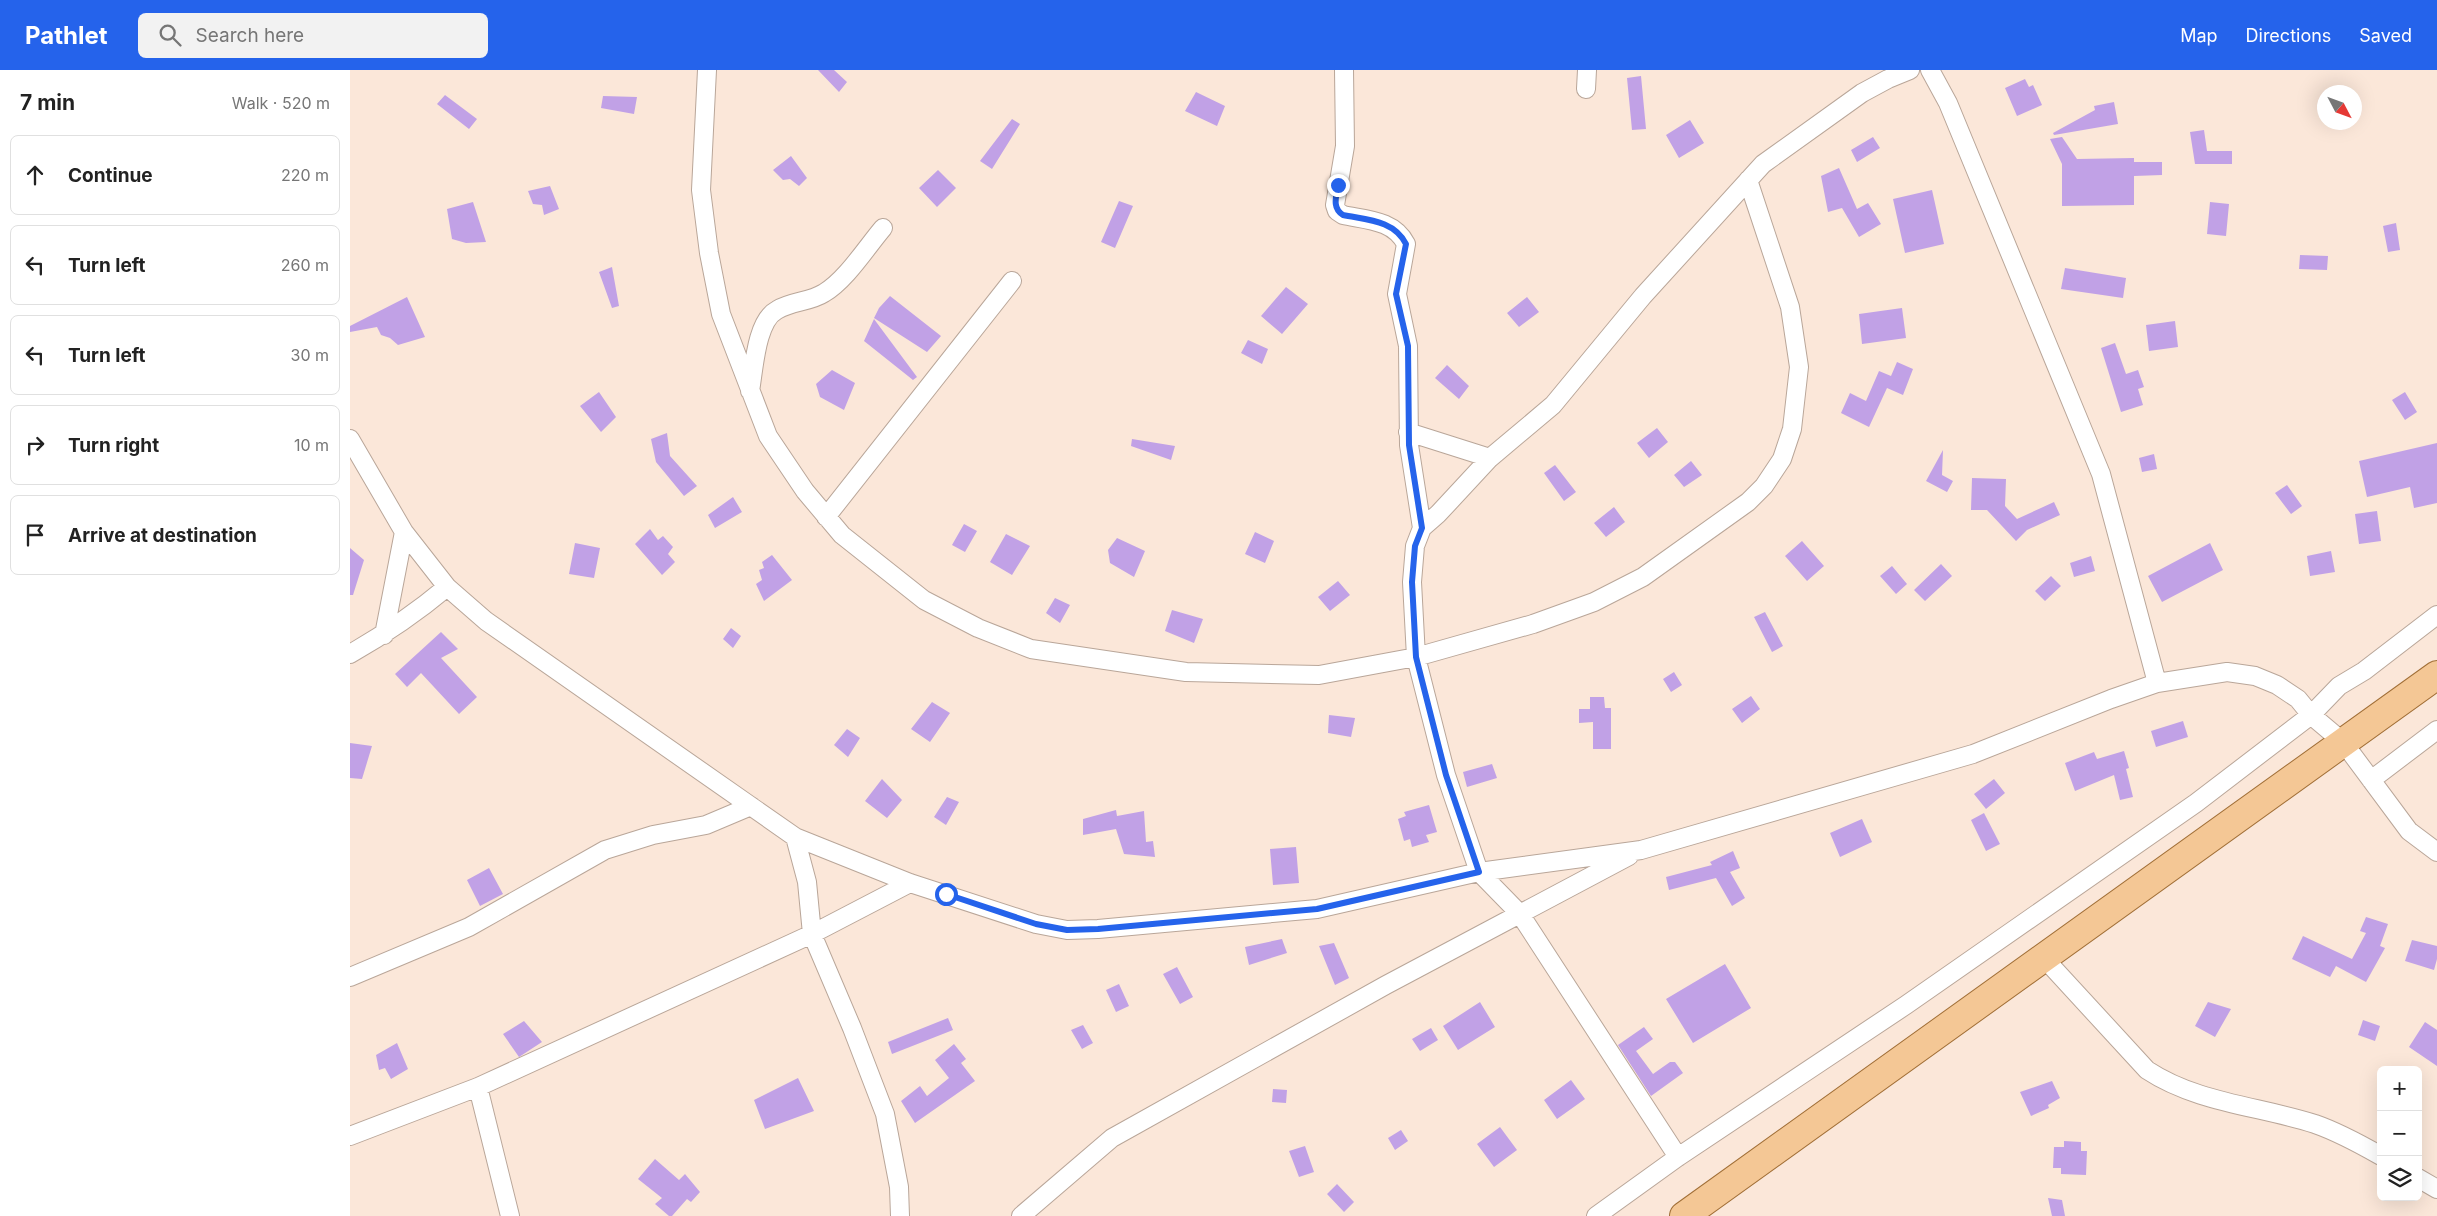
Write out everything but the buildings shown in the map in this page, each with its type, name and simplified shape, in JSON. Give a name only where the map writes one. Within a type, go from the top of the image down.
[{"type":"main road","points":[[1684,1216],[2437,674]]},
{"type":"street","points":[[707,70],[701,190],[709,253],[721,314],[768,436],[805,491],[842,535],[924,600],[978,628],[1031,649],[1186,672],[1319,675],[1416,657],[1533,624],[1594,602],[1643,577],[1748,502],[1764,486],[1782,459],[1792,429],[1799,367],[1790,307],[1748,180]]},
{"type":"street","points":[[1344,70],[1344,146],[1335,205],[1337,211],[1343,215],[1388,224],[1402,237],[1406,244],[1396,294],[1408,346],[1410,383],[1408,432],[1422,528]]},
{"type":"street","points":[[1586,89],[1587,70]]},
{"type":"street","points":[[1678,1157],[1520,914],[1479,872],[1446,775],[1416,657],[1412,582],[1415,546],[1422,528],[1438,514],[1490,458],[1553,405],[1643,296],[1748,180],[1774,155],[1862,94],[1888,79],[1910,70]]},
{"type":"street","points":[[1930,70],[1948,103],[2101,474],[2157,683]]},
{"type":"street","points":[[750,391],[760,337],[766,319],[776,310],[825,293],[838,281],[883,228]]},
{"type":"street","points":[[826,517],[1012,281]]},
{"type":"street","points":[[1408,432],[1490,458]]},
{"type":"street","points":[[350,439],[404,532],[447,587],[486,620],[795,837],[910,883],[1036,924],[1067,930],[1090,930],[1317,909],[1479,872],[1641,850],[1973,754],[2111,698],[2157,683],[2227,672],[2255,676],[2277,685],[2298,700],[2311,715],[2343,742],[2409,831],[2437,852]]},
{"type":"street","points":[[384,635],[404,532]]},
{"type":"street","points":[[350,654],[384,635],[447,587]]},
{"type":"street","points":[[1596,1216],[1678,1157],[1906,1005],[2196,802],[2311,715],[2339,686],[2364,671],[2437,615]]},
{"type":"street","points":[[2371,780],[2437,730]]},
{"type":"street","points":[[350,977],[469,927],[605,850],[654,835],[706,825],[751,806]]},
{"type":"street","points":[[795,837],[807,882],[812,934],[852,1028],[885,1114],[899,1187],[900,1216]]},
{"type":"street","points":[[1021,1216],[1112,1138],[1386,985],[1641,850]]},
{"type":"street","points":[[350,1136],[478,1087],[812,934],[910,883]]},
{"type":"street","points":[[2044,958],[2147,1070],[2162,1080],[2212,1099],[2315,1125],[2361,1144],[2377,1154]]},
{"type":"street","points":[[478,1087],[510,1216]]},
{"type":"street","points":[[2422,1180],[2437,1189]]},
{"type":"route","points":[[946,894],[1036,924],[1067,930],[1098,929],[1317,909],[1479,872],[1446,775],[1416,657],[1412,582],[1415,546],[1422,528],[1409,445],[1410,383],[1408,346],[1396,294],[1406,244],[1402,237],[1388,224],[1343,215],[1337,211],[1335,205],[1338,185]]}]
